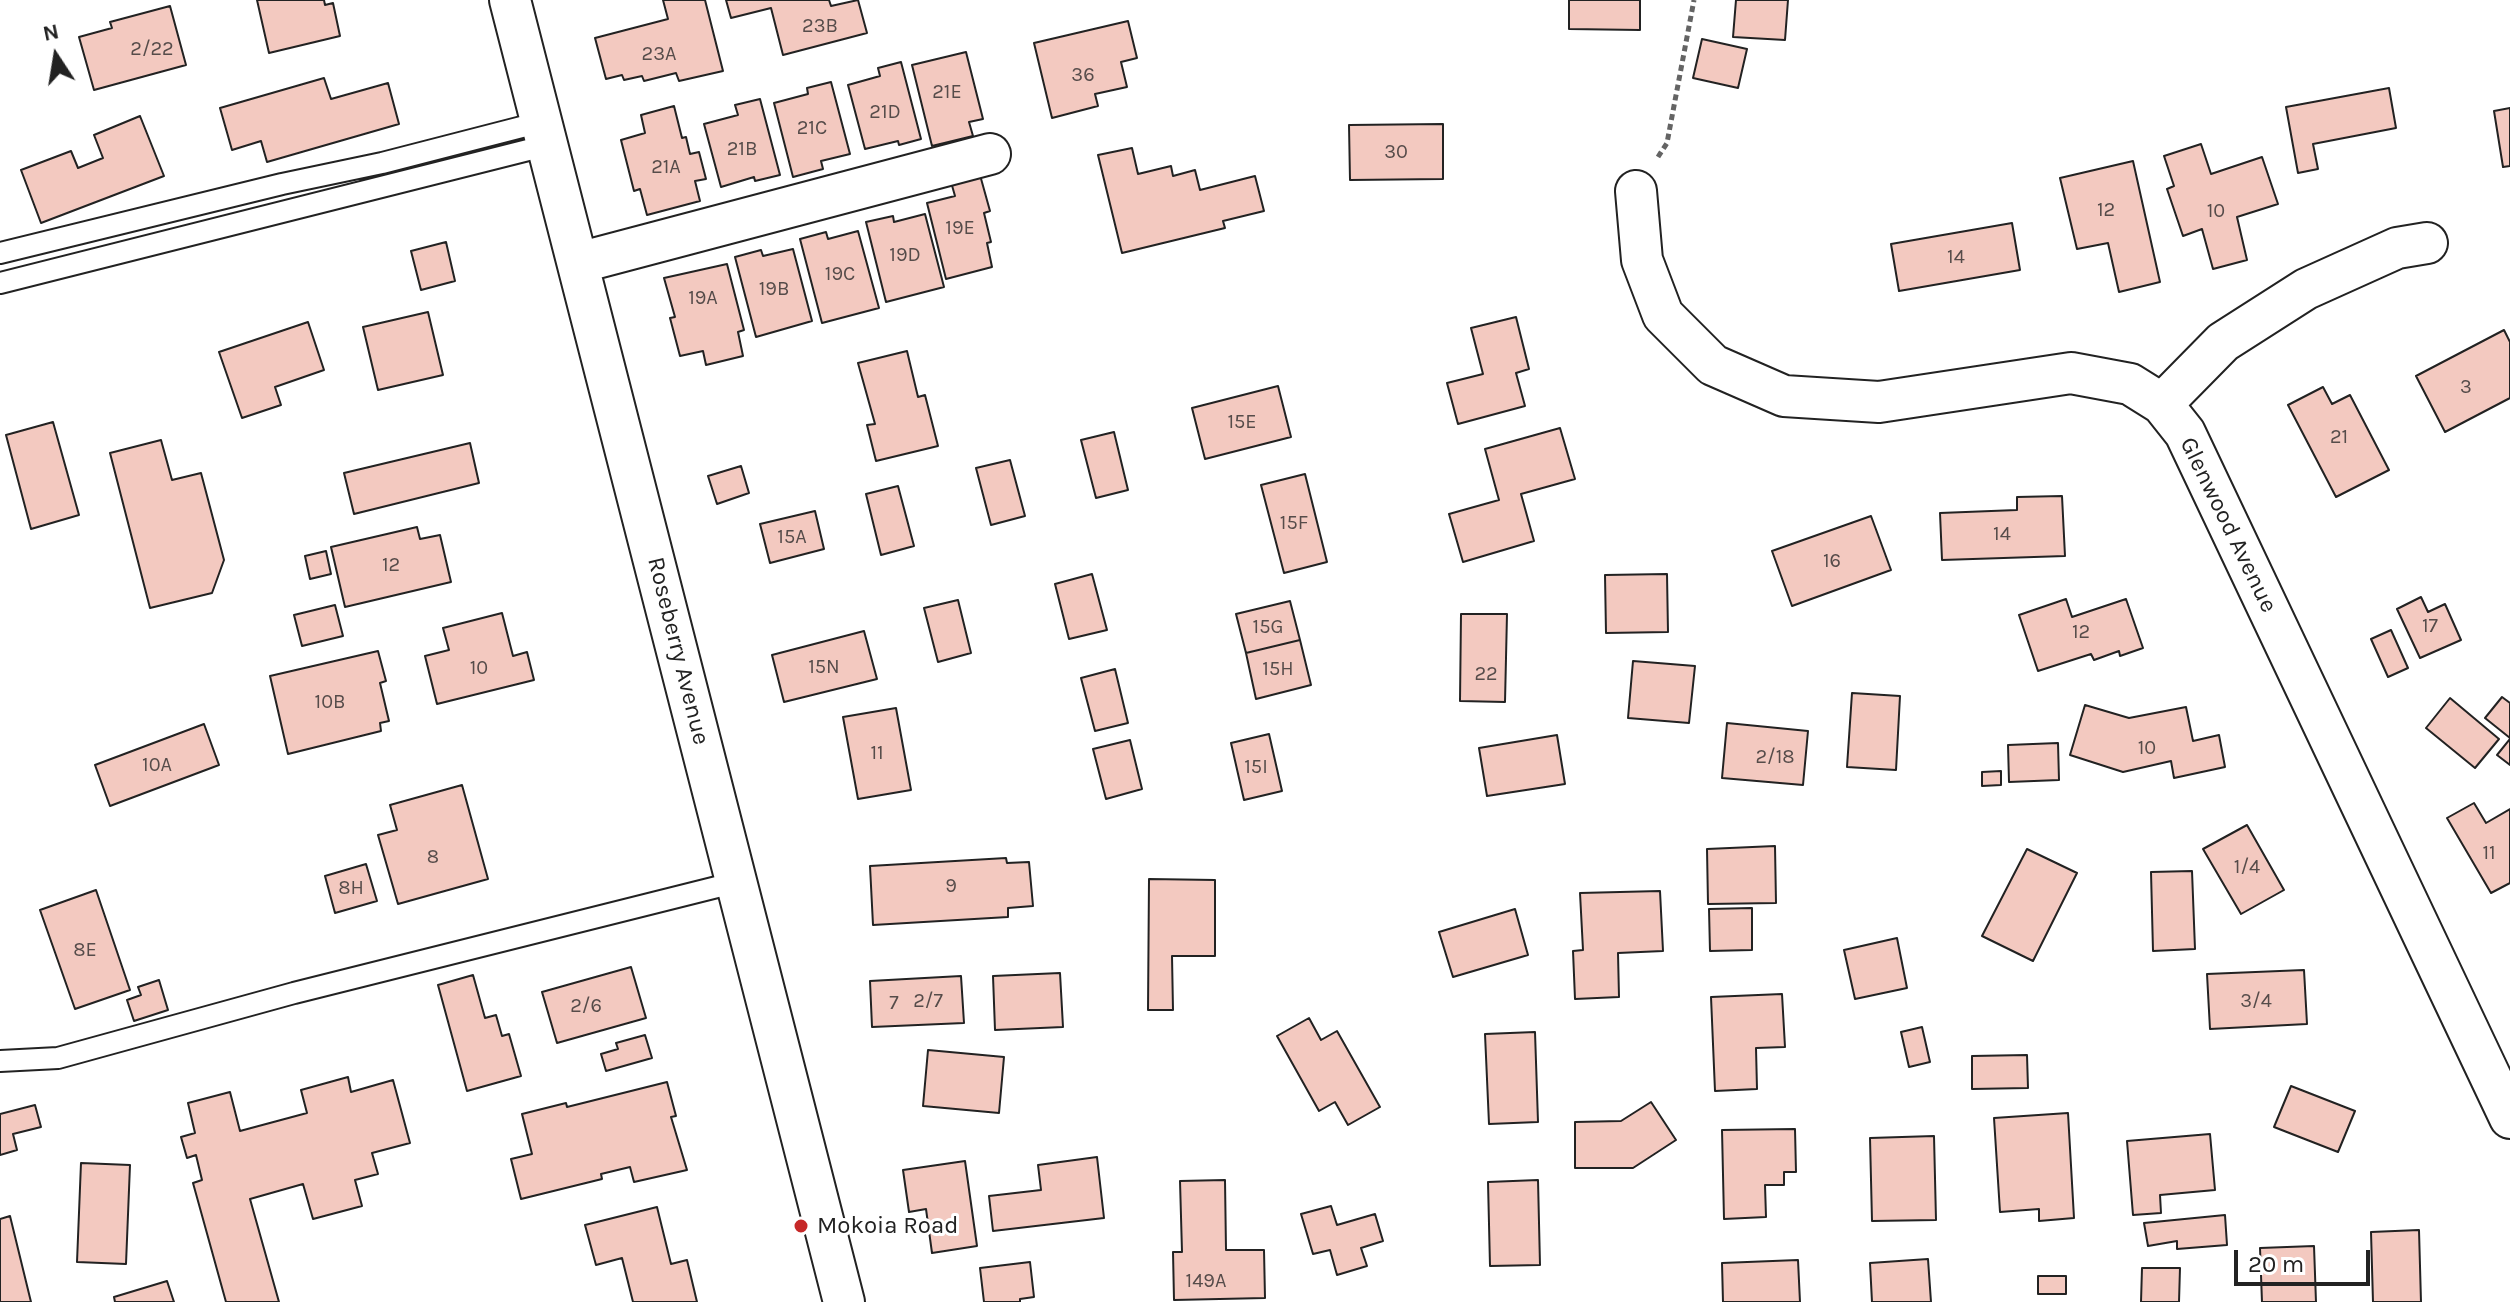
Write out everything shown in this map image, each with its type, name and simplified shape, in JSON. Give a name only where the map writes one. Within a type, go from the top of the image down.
[{"type":"street","name":"Roseberry Avenue","points":[[516,1],[544,134],[844,1302]]},
{"type":"street","points":[[578,263],[990,154]]},
{"type":"street","name":"Glenwood Avenue","points":[[1636,191],[1642,260],[1663,315],[1713,365],[1784,396],[1879,402],[2071,373],[2130,384],[2162,404],[2185,433],[2510,1118]]},
{"type":"street","points":[[2162,404],[2223,342],[2306,289],[2397,248],[2427,243]]},
{"type":"lane","points":[[0,253],[282,184],[544,134]]},
{"type":"lane","points":[[0,283],[544,134]]},
{"type":"lane","points":[[0,1061],[58,1058],[294,993],[737,882]]},
{"type":"path","points":[[1636,191],[1667,143],[1694,0]]},
{"type":"building","points":[[257,0],[324,0],[325,5],[333,3],[340,36],[269,53]]},
{"type":"building","points":[[663,0],[705,0],[723,71],[679,81],[676,73],[644,81],[642,76],[624,80],[622,75],[606,79],[595,38],[668,19]]},
{"type":"building","points":[[726,0],[829,0],[831,6],[858,0],[867,33],[783,55],[771,8],[731,18]]},
{"type":"building","points":[[1569,0],[1640,0],[1640,30],[1569,29]]},
{"type":"building","points":[[1736,0],[1788,0],[1785,40],[1733,37]]},
{"type":"building","points":[[170,6],[186,65],[94,90],[79,37],[112,28],[110,22]]},
{"type":"building","points":[[1128,21],[1137,58],[1121,62],[1127,87],[1095,94],[1098,106],[1052,118],[1034,43]]},
{"type":"building","points":[[1702,39],[1747,49],[1738,88],[1693,78]]},
{"type":"building","points":[[966,52],[983,119],[969,122],[973,136],[932,146],[912,65]]},
{"type":"building","points":[[901,62],[921,139],[865,149],[848,85],[880,76],[878,68]]},
{"type":"building","points":[[324,78],[331,99],[388,83],[399,124],[267,162],[261,141],[232,150],[220,108]]},
{"type":"building","points":[[831,82],[850,154],[821,161],[823,169],[793,177],[774,103],[808,94],[807,88]]},
{"type":"building","points":[[2389,88],[2396,128],[2313,144],[2318,169],[2298,173],[2286,107]]},
{"type":"building","points":[[760,99],[780,175],[755,181],[754,177],[721,187],[704,124],[738,115],[735,105]]},
{"type":"building","points":[[674,106],[682,138],[686,137],[690,154],[699,152],[706,179],[695,181],[700,201],[647,215],[640,189],[634,191],[621,140],[645,133],[641,115]]},
{"type":"building","points":[[2510,108],[2510,166],[2503,167],[2494,111]]},
{"type":"building","points":[[140,116],[164,176],[41,223],[21,170],[71,151],[78,168],[103,158],[94,135]]},
{"type":"building","points":[[1443,124],[1443,179],[1350,180],[1349,125]]},
{"type":"building","points":[[2201,144],[2211,174],[2262,157],[2278,204],[2237,217],[2247,260],[2213,269],[2202,229],[2183,236],[2167,189],[2174,186],[2164,156]]},
{"type":"building","points":[[1132,148],[1138,174],[1171,166],[1173,176],[1195,170],[1200,190],[1255,176],[1264,211],[1223,221],[1225,228],[1122,253],[1098,155]]},
{"type":"building","points":[[2133,161],[2160,282],[2119,292],[2108,243],[2077,249],[2060,178]]},
{"type":"building","points":[[980,175],[990,211],[984,213],[991,242],[987,243],[992,267],[946,279],[927,203],[955,196],[951,182]]},
{"type":"building","points":[[925,214],[944,287],[886,302],[866,222],[893,216],[894,222]]},
{"type":"building","points":[[2012,223],[2020,270],[1899,291],[1891,244]]},
{"type":"building","points":[[858,231],[879,308],[822,323],[800,239],[826,232],[828,239]]},
{"type":"building","points":[[446,242],[455,281],[421,290],[411,251]]},
{"type":"building","points":[[793,249],[812,321],[756,337],[735,257],[761,250],[763,256]]},
{"type":"building","points":[[727,264],[744,330],[738,332],[743,356],[706,365],[703,351],[680,356],[670,318],[675,317],[664,278]]},
{"type":"building","points":[[428,312],[443,375],[378,390],[363,327]]},
{"type":"building","points":[[1516,317],[1529,369],[1516,373],[1525,406],[1458,424],[1447,383],[1483,374],[1471,328]]},
{"type":"building","points":[[308,322],[324,370],[275,387],[281,405],[242,418],[219,352]]},
{"type":"building","points":[[2504,330],[2510,342],[2510,398],[2445,432],[2416,376]]},
{"type":"building","points":[[907,351],[918,397],[925,395],[938,446],[876,461],[867,425],[875,424],[858,363]]},
{"type":"building","points":[[1278,386],[1291,437],[1205,459],[1192,408]]},
{"type":"building","points":[[2323,387],[2332,404],[2350,395],[2389,470],[2336,497],[2288,405]]},
{"type":"building","points":[[53,422],[79,515],[31,529],[6,435]]},
{"type":"building","points":[[1560,428],[1575,479],[1521,494],[1534,541],[1463,562],[1449,514],[1499,500],[1485,449]]},
{"type":"building","points":[[1114,432],[1128,490],[1096,498],[1081,440]]},
{"type":"building","points":[[161,440],[172,480],[201,473],[224,560],[212,593],[150,608],[110,453]]},
{"type":"building","points":[[470,443],[479,483],[354,514],[344,473]]},
{"type":"building","points":[[1010,460],[1025,516],[991,525],[976,468]]},
{"type":"building","points":[[741,466],[749,493],[717,504],[708,476]]},
{"type":"building","points":[[1305,474],[1327,562],[1284,573],[1261,485]]},
{"type":"building","points":[[898,486],[914,546],[881,555],[866,494]]},
{"type":"building","points":[[2062,496],[2065,556],[1942,560],[1940,513],[2017,510],[2017,497]]},
{"type":"building","points":[[815,511],[824,549],[770,563],[760,524]]},
{"type":"building","points":[[1871,516],[1891,570],[1792,606],[1772,551]]},
{"type":"building","points":[[417,527],[420,539],[440,535],[451,582],[345,607],[331,547]]},
{"type":"building","points":[[326,551],[331,574],[310,579],[305,556]]},
{"type":"building","points":[[1092,574],[1107,630],[1069,639],[1055,584]]},
{"type":"building","points":[[1667,574],[1668,632],[1606,633],[1605,575]]},
{"type":"building","points":[[2421,597],[2428,612],[2445,604],[2461,640],[2420,658],[2397,609]]},
{"type":"building","points":[[2066,599],[2072,617],[2126,599],[2143,648],[2120,656],[2119,651],[2094,660],[2091,654],[2038,671],[2019,615]]},
{"type":"building","points":[[958,600],[971,653],[938,662],[924,608]]},
{"type":"building","points":[[1290,601],[1300,640],[1246,653],[1236,614]]},
{"type":"building","points":[[335,605],[343,636],[302,646],[294,615]]},
{"type":"building","points":[[502,613],[513,656],[527,652],[534,680],[437,704],[425,656],[449,650],[443,628]]},
{"type":"building","points":[[1461,614],[1507,614],[1505,702],[1460,701]]},
{"type":"building","points":[[2391,630],[2408,668],[2388,677],[2371,639]]},
{"type":"building","points":[[864,631],[877,679],[784,702],[772,655]]},
{"type":"building","points":[[1300,640],[1311,685],[1256,699],[1246,653]]},
{"type":"building","points":[[378,651],[386,681],[380,683],[389,721],[380,723],[381,731],[288,754],[270,676]]},
{"type":"building","points":[[1633,661],[1695,666],[1689,723],[1628,718]]},
{"type":"building","points":[[1115,669],[1128,723],[1095,731],[1081,678]]},
{"type":"building","points":[[1852,693],[1900,696],[1896,770],[1847,767]]},
{"type":"building","points":[[2502,697],[2510,703],[2510,738],[2485,718]]},
{"type":"building","points":[[2450,698],[2499,739],[2475,768],[2426,728]]},
{"type":"building","points":[[2085,705],[2129,718],[2186,707],[2193,741],[2219,735],[2225,767],[2174,778],[2171,761],[2123,772],[2070,755]]},
{"type":"building","points":[[896,708],[911,790],[858,799],[843,717]]},
{"type":"building","points":[[1727,723],[1808,731],[1803,785],[1722,778]]},
{"type":"building","points":[[204,724],[219,765],[110,806],[95,765]]},
{"type":"building","points":[[1269,734],[1282,791],[1244,800],[1231,743]]},
{"type":"building","points":[[1557,735],[1565,784],[1487,796],[1479,748]]},
{"type":"building","points":[[2510,739],[2510,765],[2497,755]]},
{"type":"building","points":[[1130,740],[1142,789],[1106,799],[1093,749]]},
{"type":"building","points":[[2058,743],[2059,780],[2009,782],[2008,745]]},
{"type":"building","points":[[2001,771],[2001,785],[1982,786],[1982,772]]},
{"type":"building","points":[[462,785],[488,879],[398,904],[378,835],[397,830],[390,805]]},
{"type":"building","points":[[2474,803],[2486,823],[2510,809],[2510,883],[2491,893],[2447,818]]},
{"type":"building","points":[[2247,825],[2284,890],[2241,914],[2203,849]]},
{"type":"building","points":[[1775,846],[1776,903],[1708,904],[1707,849]]},
{"type":"building","points":[[2027,849],[2077,873],[2033,961],[1982,936]]},
{"type":"building","points":[[1006,858],[1007,863],[1029,862],[1033,906],[1008,908],[1008,917],[873,925],[870,866]]},
{"type":"building","points":[[366,864],[377,901],[335,913],[325,876]]},
{"type":"building","points":[[2192,871],[2195,949],[2153,951],[2151,872]]},
{"type":"building","points":[[1149,879],[1215,880],[1215,956],[1172,956],[1173,1010],[1148,1010]]},
{"type":"building","points":[[96,890],[130,990],[75,1009],[40,910]]},
{"type":"building","points":[[1660,891],[1663,951],[1618,953],[1619,997],[1575,999],[1573,951],[1583,950],[1580,893]]},
{"type":"building","points":[[1752,908],[1752,950],[1710,951],[1709,909]]},
{"type":"building","points":[[1515,909],[1528,955],[1453,977],[1439,932]]},
{"type":"building","points":[[1897,938],[1907,988],[1855,999],[1844,950]]},
{"type":"building","points":[[631,967],[646,1018],[557,1043],[542,992]]},
{"type":"building","points":[[2304,970],[2307,1024],[2210,1029],[2207,974]]},
{"type":"building","points":[[1060,973],[1063,1027],[995,1030],[993,976]]},
{"type":"building","points":[[473,975],[485,1018],[496,1015],[502,1036],[509,1034],[521,1076],[467,1091],[438,985]]},
{"type":"building","points":[[961,976],[964,1023],[872,1027],[870,981]]},
{"type":"building","points":[[159,980],[168,1010],[134,1021],[127,1000],[141,995],[138,987]]},
{"type":"building","points":[[1782,994],[1785,1047],[1756,1048],[1757,1089],[1715,1091],[1711,997]]},
{"type":"building","points":[[1309,1018],[1321,1040],[1337,1031],[1380,1107],[1348,1125],[1335,1102],[1319,1111],[1277,1036]]},
{"type":"building","points":[[1922,1027],[1930,1062],[1909,1067],[1901,1032]]},
{"type":"building","points":[[1535,1032],[1538,1122],[1489,1124],[1485,1034]]},
{"type":"building","points":[[645,1035],[652,1058],[606,1071],[601,1054],[618,1049],[616,1043]]},
{"type":"building","points":[[928,1050],[1004,1057],[999,1113],[923,1106]]},
{"type":"building","points":[[2027,1055],[2028,1088],[1972,1089],[1972,1056]]},
{"type":"building","points":[[348,1077],[351,1092],[393,1080],[410,1143],[372,1153],[378,1174],[355,1180],[362,1206],[313,1219],[303,1184],[250,1199],[279,1302],[226,1302],[193,1183],[202,1180],[196,1155],[187,1158],[181,1137],[195,1133],[188,1103],[230,1092],[240,1131],[307,1113],[301,1090]]},
{"type":"building","points":[[667,1082],[676,1116],[671,1117],[687,1170],[634,1182],[630,1167],[601,1174],[602,1179],[521,1199],[511,1159],[532,1154],[522,1114],[566,1103],[567,1107]]},
{"type":"building","points":[[2291,1086],[2355,1111],[2338,1152],[2274,1127]]},
{"type":"building","points":[[1651,1102],[1676,1140],[1633,1168],[1575,1168],[1575,1122],[1621,1121]]},
{"type":"building","points":[[35,1105],[41,1127],[13,1134],[17,1150],[0,1155],[0,1114]]},
{"type":"building","points":[[2068,1113],[2074,1218],[2039,1221],[2039,1209],[2000,1212],[1994,1118]]},
{"type":"building","points":[[1795,1129],[1796,1172],[1784,1172],[1784,1185],[1765,1185],[1766,1217],[1724,1219],[1722,1130]]},
{"type":"building","points":[[2210,1134],[2215,1190],[2160,1195],[2161,1213],[2133,1215],[2127,1141]]},
{"type":"building","points":[[1934,1136],[1936,1220],[1872,1221],[1870,1138]]},
{"type":"building","points":[[1097,1157],[1104,1218],[993,1231],[989,1196],[1041,1190],[1038,1165]]},
{"type":"building","points":[[965,1161],[977,1246],[932,1253],[926,1209],[909,1212],[903,1170]]},
{"type":"building","points":[[81,1163],[130,1165],[126,1264],[77,1262]]},
{"type":"building","points":[[1225,1180],[1226,1250],[1264,1250],[1265,1298],[1174,1300],[1173,1252],[1182,1252],[1180,1181]]},
{"type":"building","points":[[1538,1180],[1540,1265],[1490,1266],[1488,1182]]},
{"type":"building","points":[[1331,1206],[1337,1225],[1375,1214],[1383,1241],[1361,1248],[1367,1266],[1337,1275],[1330,1250],[1313,1254],[1301,1214]]},
{"type":"building","points":[[657,1207],[671,1264],[687,1260],[697,1302],[633,1302],[622,1258],[596,1265],[585,1225]]},
{"type":"building","points":[[2225,1215],[2227,1245],[2177,1249],[2177,1241],[2148,1246],[2144,1223]]},
{"type":"building","points":[[10,1216],[31,1302],[0,1302],[0,1219]]},
{"type":"building","points":[[2419,1230],[2421,1302],[2373,1302],[2371,1232]]},
{"type":"building","points":[[2314,1246],[2316,1302],[2262,1302],[2260,1248]]},
{"type":"building","points":[[1928,1259],[1931,1302],[1872,1302],[1870,1263]]},
{"type":"building","points":[[1798,1260],[1800,1302],[1723,1302],[1722,1263]]},
{"type":"building","points":[[1030,1262],[1034,1297],[1020,1299],[1020,1302],[984,1302],[980,1268]]},
{"type":"building","points":[[2142,1268],[2180,1268],[2179,1302],[2141,1302]]},
{"type":"building","points":[[2038,1276],[2066,1276],[2066,1294],[2038,1294]]},
{"type":"building","points":[[167,1281],[174,1302],[115,1302],[114,1297]]},
{"type":"place","name":"Mokoia Road","points":[[801,1226]]}]
